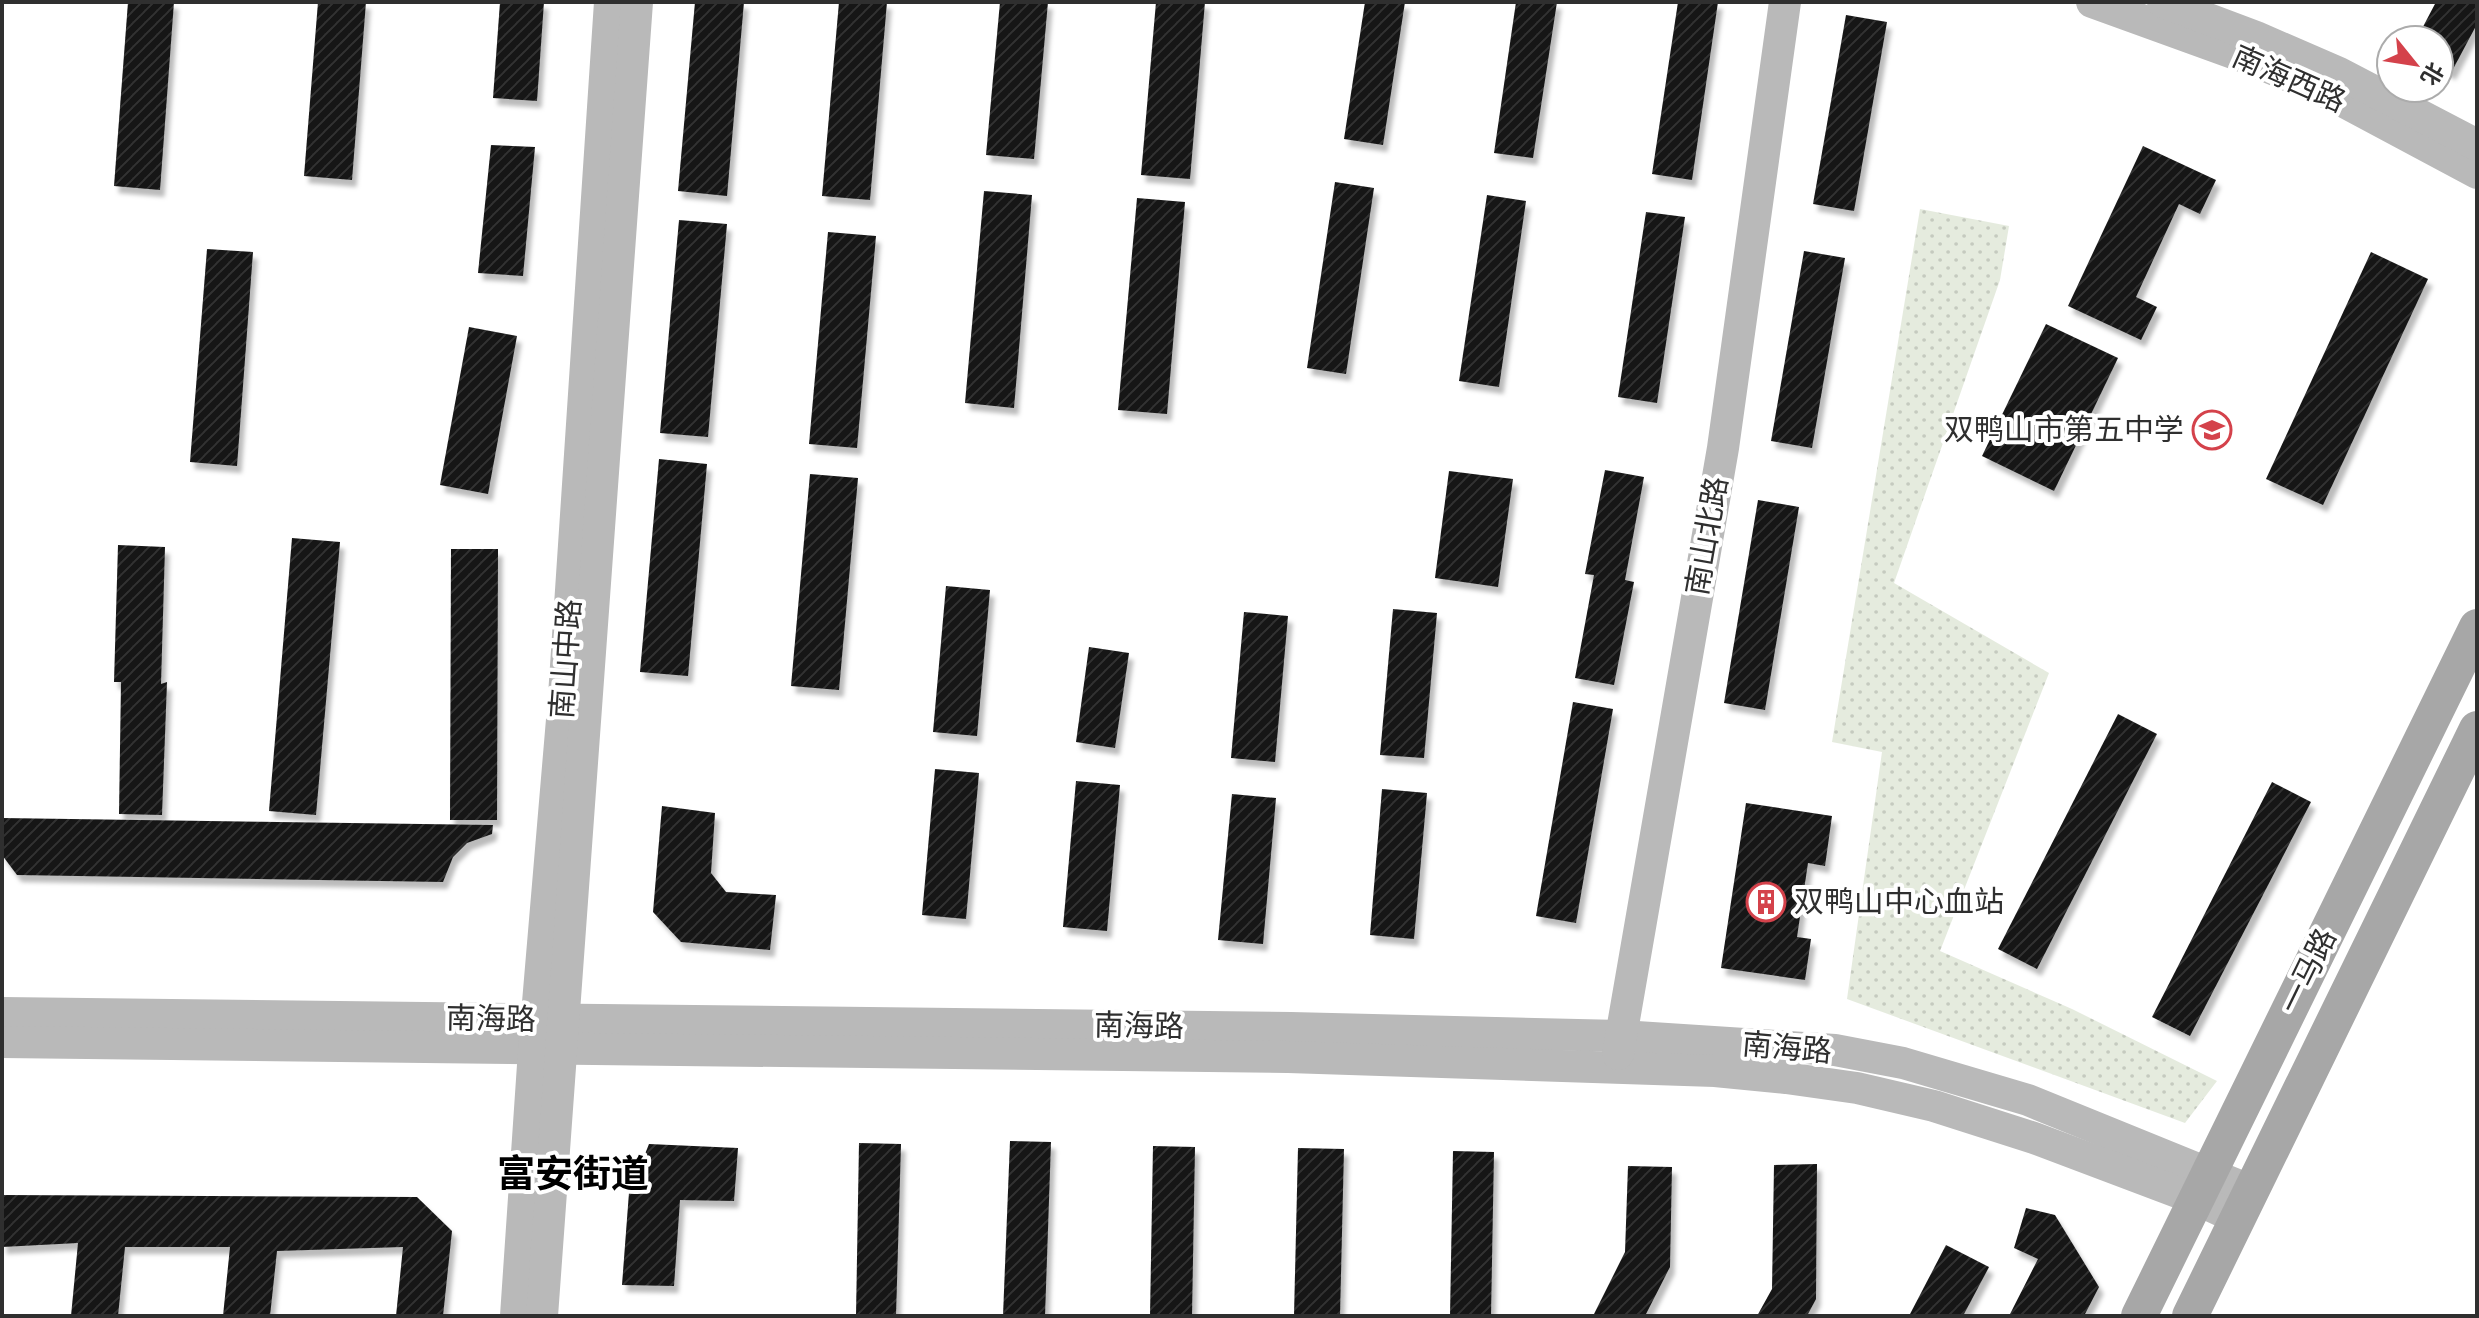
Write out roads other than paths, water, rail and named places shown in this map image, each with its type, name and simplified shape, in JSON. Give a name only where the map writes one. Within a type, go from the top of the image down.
[{"type":"main road","name":"南山中路","points":[[542,1316],[549,1035],[564,696],[610,2]]},
{"type":"main road","name":"南山中路","points":[[516,1316],[549,1035],[637,2]]},
{"type":"main road","name":"南山北路","points":[[1616,1069],[1723,448],[1785,2]]},
{"type":"main road","name":"南海西路","points":[[2092,2],[2244,57],[2318,88],[2477,173]]},
{"type":"main road","name":"南海西路","points":[[2163,2],[2339,73],[2477,145]]},
{"type":"main road","name":"一马路","points":[[2139,1316],[2477,627]]},
{"type":"main road","name":"一马路","points":[[2190,1316],[2477,729]]},
{"type":"main road","name":"南海路","points":[[2,1013],[549,1035],[1715,1071],[1857,1088],[1934,1106],[2202,1186]]},
{"type":"main road","name":"南海路","points":[[2,1042],[1291,1028],[1621,1036],[1835,1050],[1903,1063],[2028,1100],[2245,1205]]},
{"type":"place","name":"双鸭山市第五中学","points":[[2212,430]]},
{"type":"place","name":"双鸭山中心血站","points":[[1766,902]]},
{"type":"district","name":"富安街道","points":[[573,1174]]}]
